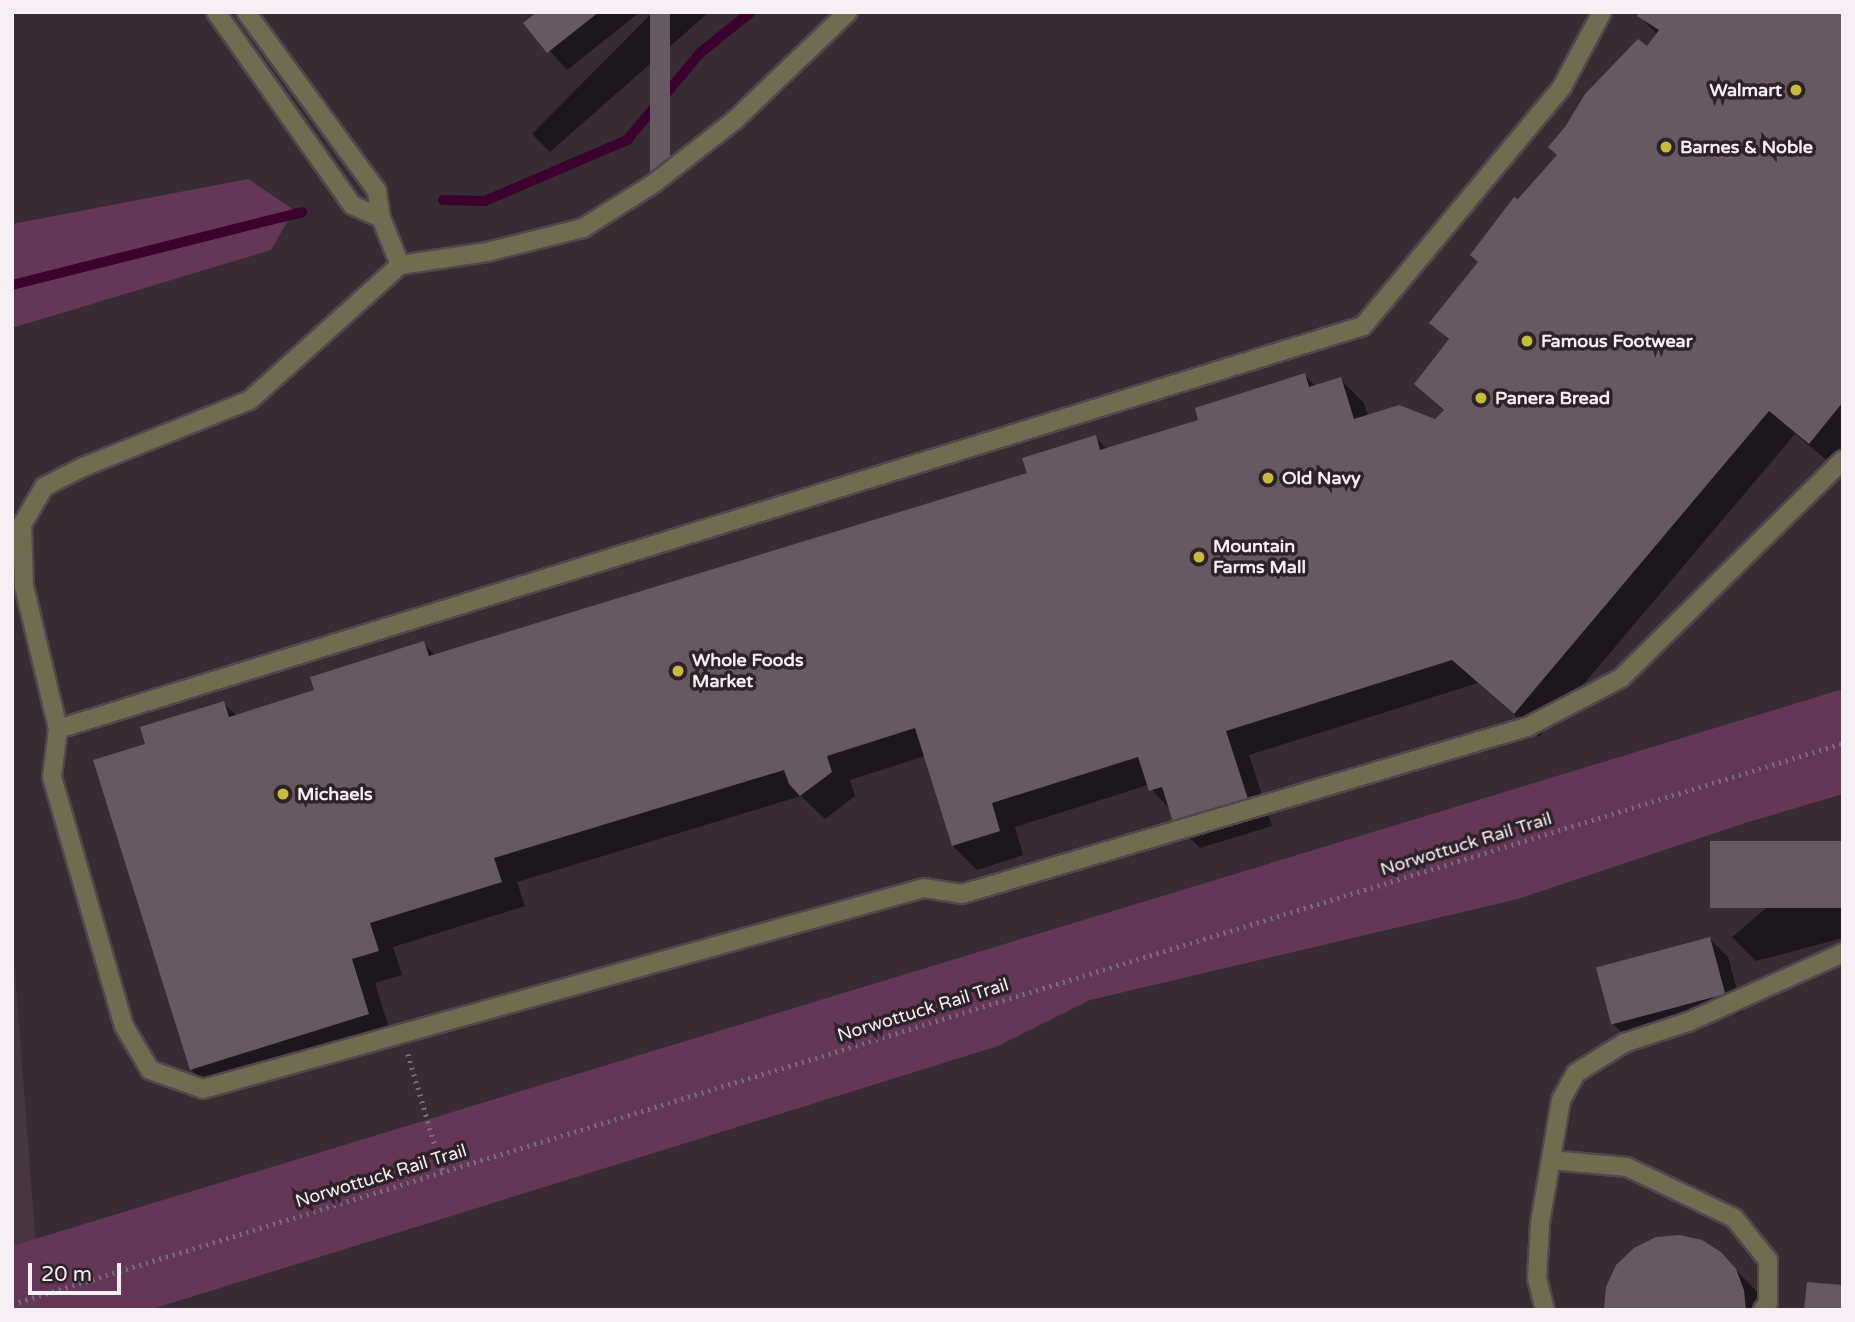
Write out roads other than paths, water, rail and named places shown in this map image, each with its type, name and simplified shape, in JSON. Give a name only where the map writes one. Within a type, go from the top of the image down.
[{"type":"lane","points":[[216,12],[352,205],[381,218]]},
{"type":"lane","points":[[246,12],[377,191],[381,218],[400,265]]},
{"type":"lane","points":[[848,12],[735,120],[653,184],[583,228],[487,252],[400,265],[250,400],[83,467],[44,487],[22,525],[24,586],[58,729],[52,777],[124,1026],[150,1070],[203,1089],[924,888],[962,894],[1527,727],[1621,678],[1843,460]]},
{"type":"lane","points":[[58,729],[1363,326],[1562,87],[1602,12]]},
{"type":"lane","points":[[1545,1310],[1537,1279],[1540,1223],[1561,1100],[1576,1073],[1623,1043],[1688,1022],[1843,953]]},
{"type":"lane","points":[[1551,1160],[1627,1167],[1734,1218],[1768,1259],[1768,1303],[1763,1310]]},
{"type":"waterway","points":[[443,200],[485,201],[627,140],[700,53],[751,12]]},
{"type":"waterway","points":[[12,285],[302,212]]},
{"type":"place","name":"Walmart","points":[[1796,90]]},
{"type":"place","name":"Barnes & Noble","points":[[1666,147]]},
{"type":"place","name":"Famous Footwear","points":[[1527,341]]},
{"type":"place","name":"Panera Bread","points":[[1481,398]]},
{"type":"place","name":"Old Navy","points":[[1268,478]]},
{"type":"place","name":"Mountain Farms Mall","points":[[1199,557]]},
{"type":"place","name":"Whole Foods Market","points":[[678,671]]},
{"type":"place","name":"Michaels","points":[[283,794]]}]
